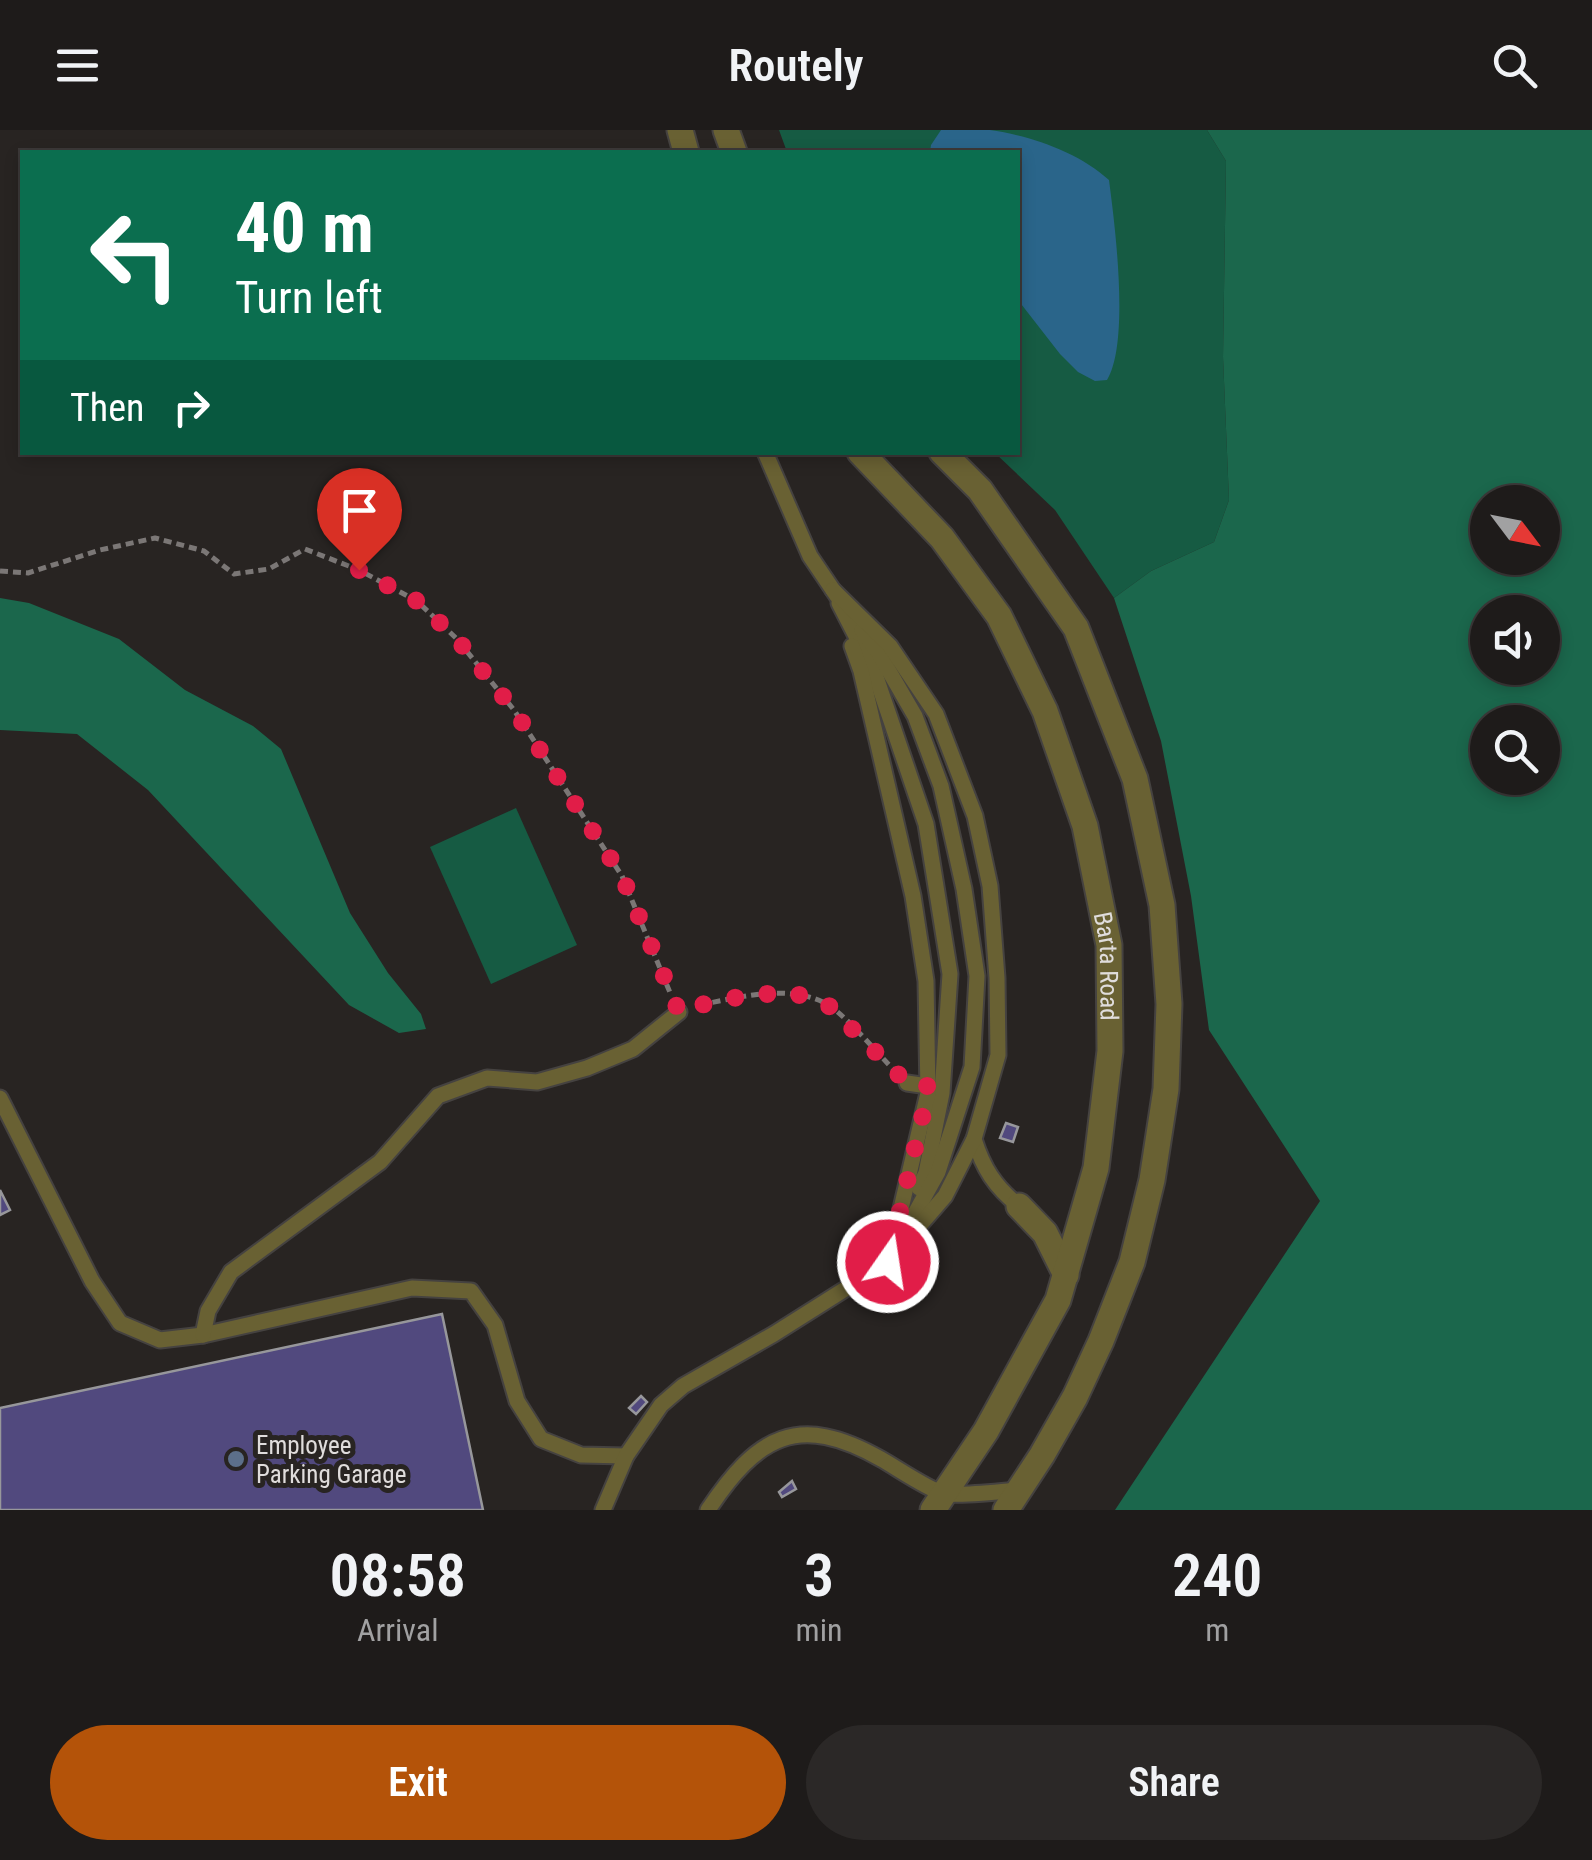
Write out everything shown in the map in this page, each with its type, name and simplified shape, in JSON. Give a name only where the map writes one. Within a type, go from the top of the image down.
[{"type":"street","name":"Barta Road","points":[[863,455],[942,538],[998,616],[1045,710],[1085,826],[1109,945],[1110,1052],[1096,1168],[1066,1275],[1058,1300],[986,1432],[939,1502]]},
{"type":"street","points":[[945,455],[980,490],[1076,628],[1135,779],[1164,925],[1169,1004],[1166,1089],[1152,1180],[1132,1262],[1075,1397],[1013,1500]]},
{"type":"street","points":[[1018,1206],[1044,1233],[1066,1275]]},
{"type":"lane","points":[[765,455],[810,556],[878,652],[915,716],[941,786],[964,889],[977,976],[972,1067],[938,1172],[888,1262]]},
{"type":"lane","points":[[833,590],[861,670],[913,896],[926,981],[928,1093],[888,1262]]},
{"type":"lane","points":[[602,1510],[626,1456],[661,1405],[683,1386],[888,1262],[945,1196],[974,1139],[998,1055],[990,886],[975,816],[936,714],[890,646],[833,590]]},
{"type":"lane","points":[[833,590],[874,671],[926,824],[950,974],[942,1094],[926,1173],[888,1262]]},
{"type":"lane","points":[[203,1335],[208,1312],[231,1272],[380,1162],[438,1096],[487,1078],[537,1082],[587,1068],[633,1049],[679,1012]]},
{"type":"lane","points":[[907,1083],[928,1086]]},
{"type":"lane","points":[[0,1098],[92,1281],[120,1323],[160,1340],[203,1335],[412,1288],[471,1291],[495,1325],[517,1401],[541,1439],[581,1455],[626,1456]]},
{"type":"lane","points":[[974,1139],[982,1165],[1000,1192],[1018,1206]]},
{"type":"lane","points":[[708,1510],[738,1468],[752,1456],[780,1439],[802,1435],[840,1439],[866,1450],[939,1502],[1013,1500]]},
{"type":"path","points":[[0,571],[28,573],[100,550],[155,538],[204,551],[234,574],[269,569],[305,549],[359,570],[417,601],[457,639],[514,710],[622,876],[679,1012],[743,996],[790,992],[827,1004],[907,1083]]},
{"type":"green space","points":[[779,130],[1207,130],[1226,161],[1223,357],[1229,500],[1214,542],[1151,571],[1114,598],[1055,510],[997,455],[1020,455],[1020,150],[786,150]]},
{"type":"green space","points":[[1207,130],[1592,130],[1592,1510],[1115,1510],[1320,1201],[1209,1030],[1191,896],[1161,741],[1114,598],[1151,571],[1214,542],[1229,500],[1223,357],[1226,161]]},
{"type":"green space","points":[[0,598],[29,603],[119,639],[185,690],[253,726],[281,749],[350,913],[388,973],[421,1014],[426,1029],[399,1033],[349,1005],[148,790],[77,734],[0,730]]},
{"type":"green space","points":[[516,808],[577,945],[491,984],[430,847]]},
{"type":"water","points":[[941,130],[990,130],[1022,136],[1069,153],[1109,180],[1119,312],[1114,362],[1107,380],[1095,381],[1078,372],[1020,303],[1020,150],[930,150]]},
{"type":"building","points":[[1006,1123],[1018,1127],[1013,1142],[1000,1138]]},
{"type":"building","points":[[0,1190],[10,1210],[0,1215]]},
{"type":"building","name":"Employee Parking Garage","points":[[442,1314],[483,1510],[0,1510],[0,1408]]},
{"type":"building","points":[[641,1396],[647,1402],[636,1414],[629,1408]]},
{"type":"building","points":[[792,1481],[796,1489],[782,1497],[779,1492]]},
{"type":"place","name":"Employee Parking Garage","points":[[236,1459]]},
{"type":"route","points":[[359,570],[417,601],[457,639],[514,710],[622,876],[679,1012],[743,996],[790,992],[827,1004],[907,1083],[928,1086],[888,1262]]}]
